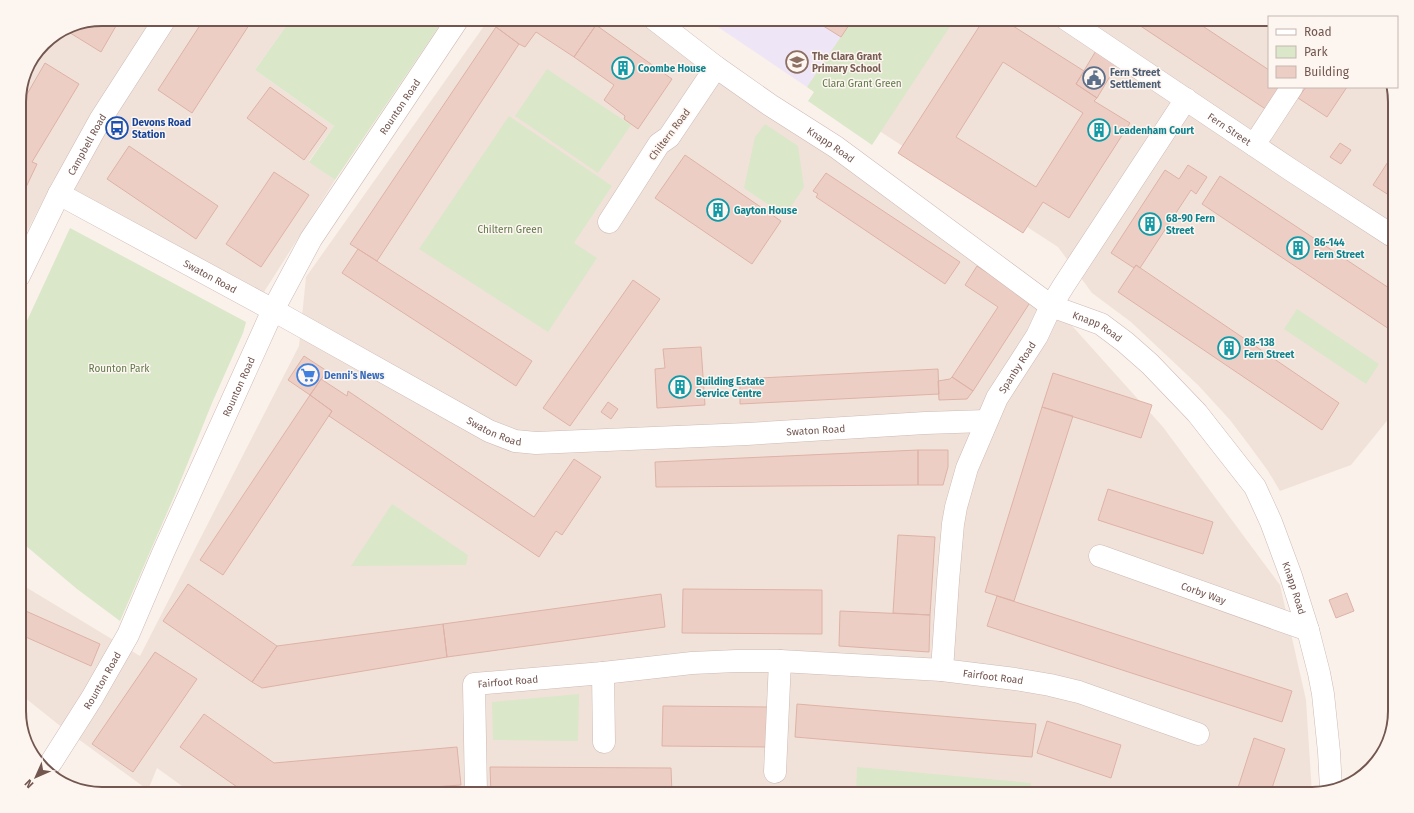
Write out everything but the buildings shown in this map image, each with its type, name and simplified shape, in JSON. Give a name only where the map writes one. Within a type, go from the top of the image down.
[{"type":"street","name":"Campbell Road","points":[[26,262],[59,194],[100,120],[160,26]]},
{"type":"street","name":"Rounton Road","points":[[55,757],[92,698],[134,623],[162,554],[273,310],[311,239],[453,26]]},
{"type":"street","name":"Knapp Road","points":[[663,26],[716,67],[770,105],[836,147],[1051,306],[1101,324],[1125,342],[1150,364],[1198,413],[1255,487],[1274,529],[1291,576],[1308,630],[1319,673],[1323,694],[1331,784]]},
{"type":"street","name":"Fern Street","points":[[1076,26],[1388,233]]},
{"type":"street","name":"Chiltern Road","points":[[609,222],[659,144],[669,137],[716,67]]},
{"type":"street","points":[[1254,145],[1291,88]]},
{"type":"street","name":"Spanby Road","points":[[942,670],[954,518],[967,468],[986,421],[997,398],[1037,336],[1051,306],[1186,99]]},
{"type":"street","name":"Swaton Road","points":[[59,194],[273,310],[489,431],[514,441],[536,444],[570,443],[746,434],[925,422],[986,421]]},
{"type":"street","name":"Corby Way","points":[[1100,556],[1308,630]]},
{"type":"street","name":"Fairfoot Road","points":[[476,787],[474,684],[604,673],[692,663],[736,660],[780,661],[942,670],[1015,679],[1079,692],[1198,734]]},
{"type":"street","points":[[775,772],[780,661]]},
{"type":"street","points":[[604,673],[604,742]]},
{"type":"shaded area","points":[[286,26],[255,70],[334,126],[309,161],[335,180],[264,292],[54,179],[26,233],[26,97],[29,82],[36,64],[48,48],[64,36],[87,27]]},
{"type":"shaded area","points":[[484,26],[651,26],[1047,298],[1163,427],[1280,585],[1306,700],[1312,787],[183,787],[157,768],[149,787],[144,787],[59,725],[26,699],[26,587],[140,656],[299,346],[306,277]]},
{"type":"shaded area","name":"The Clara Grant Primary School","points":[[716,26],[848,26],[807,87]]},
{"type":"shaded area","points":[[718,26],[1268,26],[1268,88],[1386,88],[1388,97],[1388,420],[1351,465],[1280,491],[1268,471],[1230,420],[1198,385],[1131,322],[1092,293],[1058,247]]},
{"type":"green space","points":[[286,26],[439,26],[335,180],[309,162],[334,126],[255,70]]},
{"type":"green space","name":"Clara Grant Green","points":[[848,26],[950,26],[872,145],[808,101],[814,92],[807,87]]},
{"type":"green space","points":[[547,69],[631,125],[598,173],[515,116]]},
{"type":"green space","name":"Chiltern Green","points":[[509,116],[612,186],[574,243],[597,258],[548,332],[419,249]]},
{"type":"green space","points":[[765,124],[798,146],[804,187],[785,216],[744,188],[755,137]]},
{"type":"green space","name":"Rounton Park","points":[[70,228],[246,322],[243,333],[212,403],[176,492],[120,621],[77,589],[26,546],[26,323]]},
{"type":"green space","points":[[1297,309],[1379,364],[1366,384],[1284,329]]},
{"type":"green space","points":[[392,504],[468,555],[466,565],[351,566]]},
{"type":"green space","points":[[579,694],[578,741],[493,740],[492,702]]},
{"type":"green space","points":[[857,767],[1031,783],[1031,787],[856,787]]},
{"type":"place","name":"The Clara Grant Primary School","points":[[797,62]]},
{"type":"place","name":"Coombe House","points":[[623,68]]},
{"type":"place","name":"Fern Street Settlement","points":[[1094,78]]},
{"type":"place","name":"Devons Road Station","points":[[117,128]]},
{"type":"place","name":"Leadenham Court","points":[[1099,130]]},
{"type":"place","name":"Gayton House","points":[[718,210]]},
{"type":"place","name":"68-90 Fern Street","points":[[1150,224]]},
{"type":"place","name":"86-144 Fern Street","points":[[1298,248]]},
{"type":"place","name":"88-138 Fern Street","points":[[1229,348]]},
{"type":"place","name":"Denni's News","points":[[308,375]]},
{"type":"place","name":"Building Estate Service Centre","points":[[680,387]]}]
